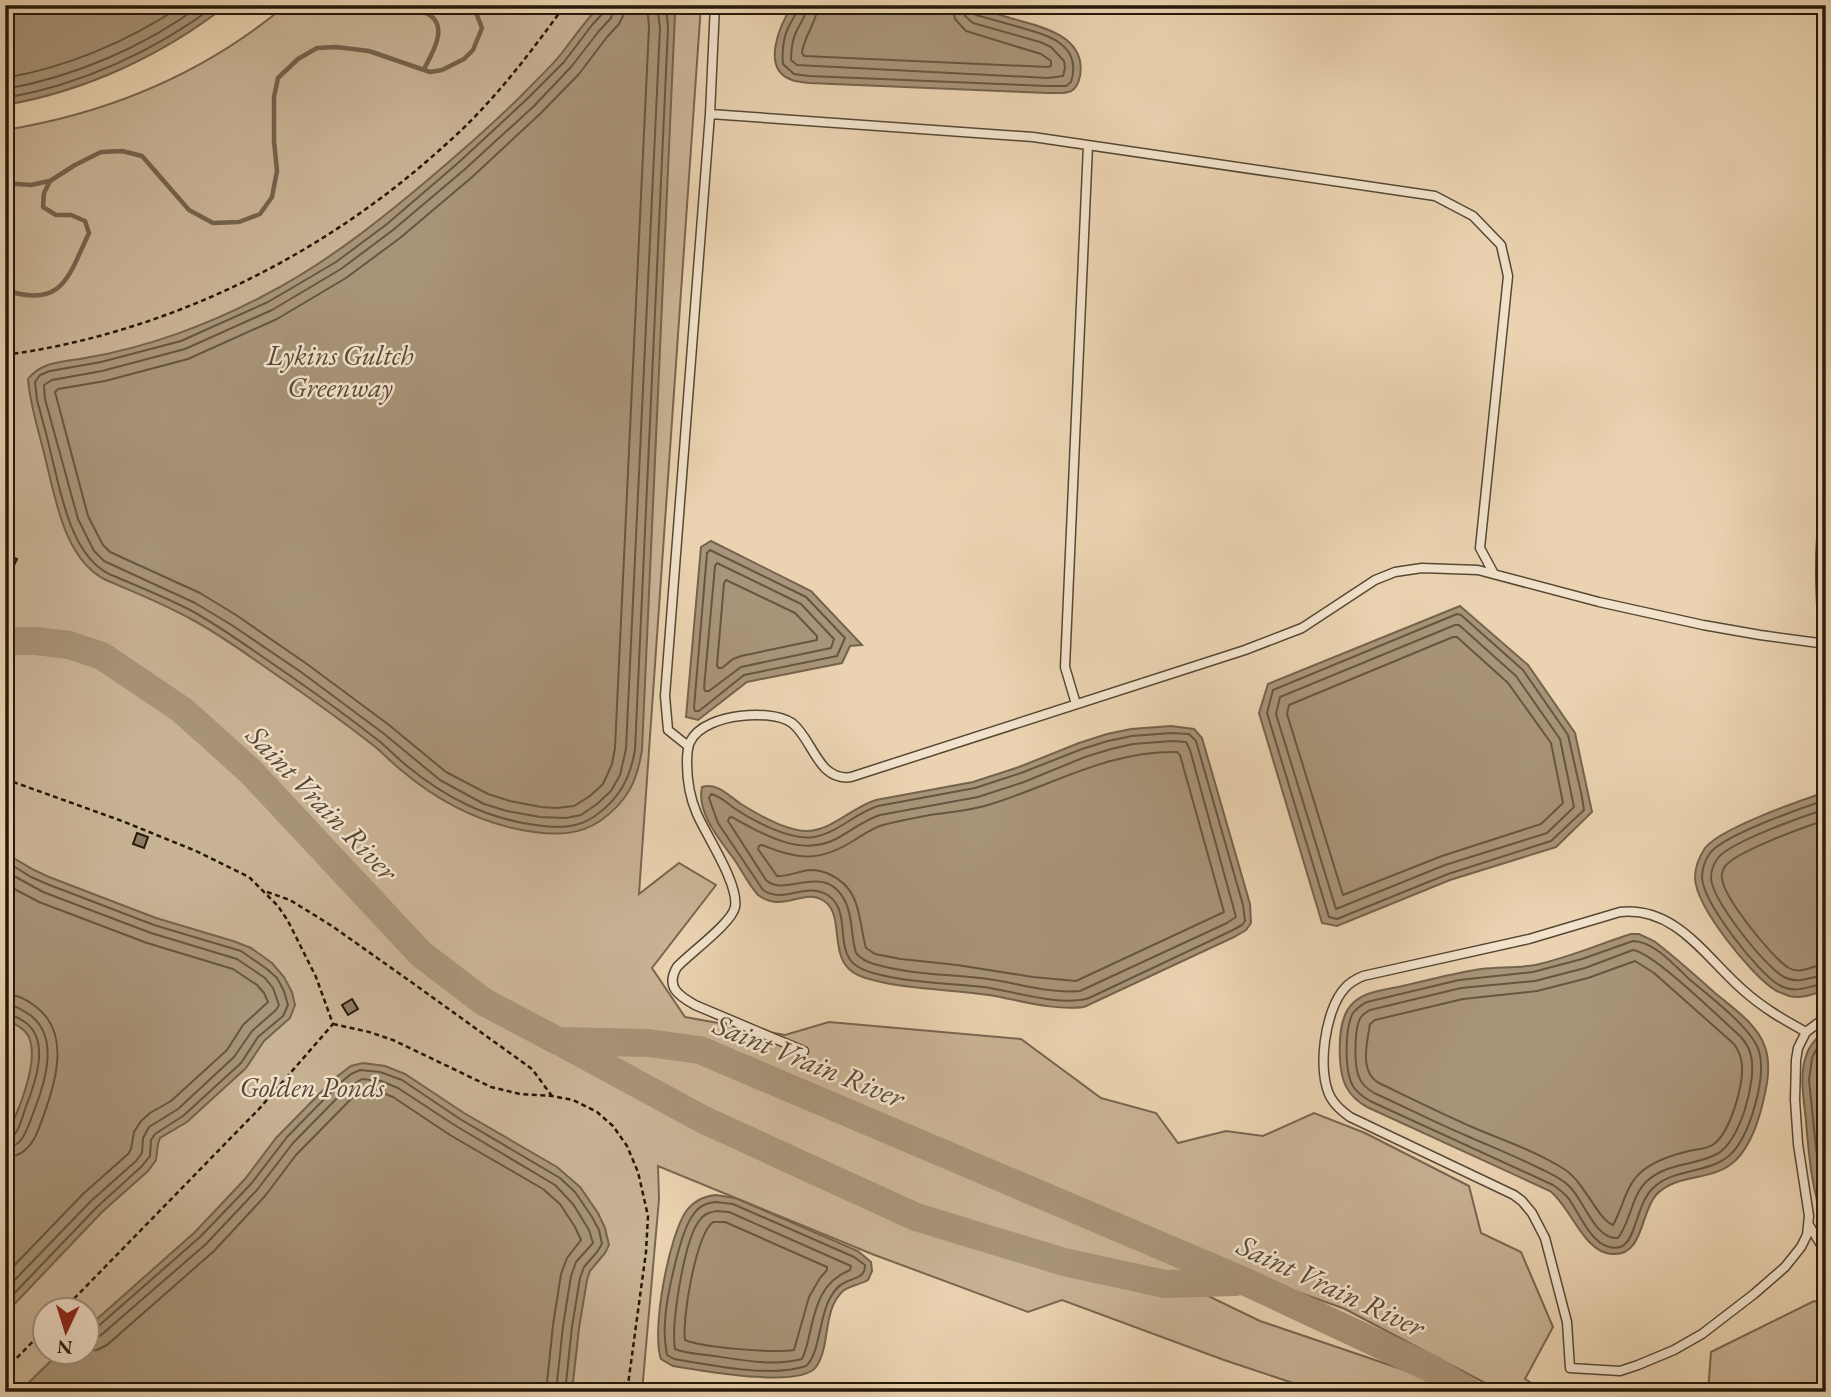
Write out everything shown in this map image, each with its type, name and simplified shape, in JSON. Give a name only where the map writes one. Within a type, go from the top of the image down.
[{"type":"lane","points":[[688,746],[668,730],[665,696],[710,114],[715,5]]},
{"type":"lane","points":[[710,114],[1032,137],[1434,196],[1473,216],[1501,245],[1508,276],[1480,548],[1494,574]]},
{"type":"lane","points":[[1076,705],[1065,667],[1088,145]]},
{"type":"lane","points":[[804,1051],[695,1005],[674,989],[672,974],[677,967],[730,919],[736,903],[725,870],[693,805],[687,772],[688,746],[697,733],[705,728],[743,715],[780,718],[795,726],[832,775],[845,778],[1245,650],[1302,628],[1362,587],[1395,572],[1422,568],[1478,570],[1599,602],[1703,625],[1825,643],[1819,572],[1826,496]]},
{"type":"lane","points":[[1806,1032],[1754,1000],[1673,924],[1648,913],[1631,911],[1607,915],[1529,939],[1363,976],[1353,981],[1341,993],[1332,1010],[1324,1061],[1325,1082],[1328,1093],[1346,1114],[1514,1195],[1532,1213],[1545,1238],[1567,1322],[1570,1368],[1620,1371],[1657,1358],[1690,1341],[1754,1294],[1785,1267],[1801,1247],[1809,1225],[1798,1144],[1796,1060],[1798,1048],[1806,1032],[1826,1017]]},
{"type":"lane","points":[[1809,1225],[1826,1253]]},
{"type":"path","points":[[5,355],[81,340],[170,314],[227,291],[324,236],[397,186],[446,145],[497,92],[565,5]]},
{"type":"path","points":[[5,779],[122,821],[246,875],[284,914],[304,952],[333,1024]]},
{"type":"path","points":[[264,891],[290,900],[332,926],[414,984],[532,1069],[552,1096]]},
{"type":"path","points":[[333,1024],[393,1040],[491,1087],[580,1103],[604,1117],[627,1146],[641,1181],[648,1209],[627,1392]]},
{"type":"path","points":[[78,1296],[259,1109],[333,1024]]},
{"type":"path","points":[[5,1370],[32,1342]]},
{"type":"green space","name":"Golden Ponds","points":[[286,5],[701,5],[639,894],[679,863],[716,885],[652,968],[685,1017],[785,1035],[829,1022],[1021,1039],[1101,1098],[1156,1113],[1178,1143],[1226,1131],[1263,1136],[1314,1113],[1365,1133],[1469,1186],[1481,1233],[1521,1252],[1553,1327],[1525,1379],[1546,1392],[1502,1392],[1345,1309],[1256,1277],[705,1045],[651,1035],[647,1036],[648,1046],[699,1053],[1215,1275],[1166,1278],[1065,1256],[918,1212],[707,1115],[651,1086],[652,1096],[911,1221],[1059,1268],[1165,1290],[1196,1290],[1260,1321],[1422,1376],[1441,1392],[1322,1392],[1224,1360],[1062,1300],[1028,1312],[872,1254],[658,1166],[659,1199],[642,1392],[5,1392],[5,130],[44,123],[118,101],[154,87],[223,51]]},
{"type":"green space","points":[[1814,1301],[1826,1304],[1826,1392],[1708,1392],[1711,1352]]},
{"type":"water","points":[[950,4],[974,7],[1047,29],[1069,42],[1080,62],[1080,76],[1073,90],[1060,93],[796,81],[782,74],[775,56],[779,34],[793,5]]},
{"type":"water","points":[[5,5],[227,5],[177,40],[122,68],[65,90],[5,105]]},
{"type":"water","name":"Lykins Gultch Greenway","points":[[601,5],[672,5],[675,14],[642,750],[634,782],[624,799],[609,814],[592,826],[576,831],[543,833],[515,829],[480,818],[431,793],[338,718],[223,638],[201,624],[106,580],[91,570],[70,542],[57,506],[34,416],[28,379],[40,369],[54,363],[108,354],[200,325],[244,306],[309,270],[391,210],[478,137],[552,64]]},
{"type":"water","points":[[711,541],[811,591],[862,645],[850,646],[842,663],[747,682],[698,720],[686,717],[701,547]]},
{"type":"water","points":[[1460,606],[1528,665],[1575,733],[1592,812],[1556,847],[1450,880],[1337,926],[1322,923],[1259,713],[1268,684]]},
{"type":"water","points":[[1171,726],[1194,729],[1202,738],[1250,904],[1251,923],[1246,930],[1234,937],[1084,1007],[1048,1006],[989,995],[902,986],[857,975],[843,961],[830,907],[816,898],[776,902],[758,895],[706,817],[701,797],[702,787],[713,786],[781,825],[798,830],[815,830],[876,800],[973,782],[1107,734]]},
{"type":"water","points":[[1826,792],[1826,990],[1794,997],[1775,990],[1739,956],[1705,906],[1698,891],[1696,870],[1705,848],[1727,832]]},
{"type":"water","points":[[5,853],[49,877],[156,918],[251,948],[272,963],[284,977],[295,1005],[290,1018],[264,1041],[246,1068],[187,1122],[160,1138],[156,1160],[148,1171],[102,1212],[5,1314],[5,1136],[16,1116],[25,1089],[32,1050],[26,1033],[5,1019]]},
{"type":"water","points":[[1631,934],[1639,934],[1654,941],[1744,1017],[1765,1047],[1768,1071],[1759,1117],[1741,1154],[1721,1170],[1682,1180],[1664,1188],[1651,1203],[1636,1241],[1622,1253],[1612,1254],[1593,1246],[1550,1191],[1367,1107],[1354,1098],[1346,1087],[1341,1067],[1341,1029],[1349,1008],[1363,996],[1471,971],[1535,965]]},
{"type":"water","points":[[1826,1030],[1826,1228],[1812,1175],[1802,1080],[1807,1052]]},
{"type":"water","points":[[363,1063],[385,1066],[405,1074],[464,1113],[557,1167],[580,1187],[598,1213],[609,1245],[590,1271],[587,1280],[572,1392],[19,1392],[46,1366],[102,1366],[102,1315],[195,1232],[245,1179],[276,1138],[335,1078],[351,1066]]},
{"type":"water","points":[[716,1195],[735,1198],[858,1251],[871,1262],[872,1271],[868,1280],[846,1289],[836,1299],[829,1318],[821,1358],[816,1367],[806,1373],[791,1377],[725,1374],[673,1366],[661,1359],[658,1327],[660,1306],[674,1239],[687,1210],[700,1199]]},
{"type":"building","points":[[5,554],[17,559],[10,574],[5,572]]},
{"type":"building","points":[[137,833],[148,837],[144,848],[133,844]]},
{"type":"building","points":[[352,999],[358,1009],[348,1015],[342,1005]]},
{"type":"waterway","points":[[404,5],[425,12],[436,21],[438,35],[424,69]]},
{"type":"waterway","points":[[5,290],[24,295],[52,292],[61,285],[75,263],[89,233],[85,221],[71,215],[56,215],[43,207],[44,193],[50,181],[75,165],[101,152],[122,151],[142,156],[189,210],[213,223],[239,222],[260,214],[272,197],[277,171],[274,97],[278,78],[298,59],[317,48],[336,47],[369,51],[430,72],[442,70],[464,59],[473,50],[482,28],[473,5]]},
{"type":"waterway","points":[[5,183],[31,185],[49,181]]},
{"type":"waterway","name":"Saint Vrain River","points":[[5,641],[69,645],[102,656],[182,710],[250,771],[421,954],[484,1002],[558,1041],[648,1043],[700,1050],[1246,1282],[1432,1369],[1469,1392]]},
{"type":"waterway","points":[[564,1044],[704,1120],[916,1217],[1064,1262],[1165,1284],[1236,1282]]}]
